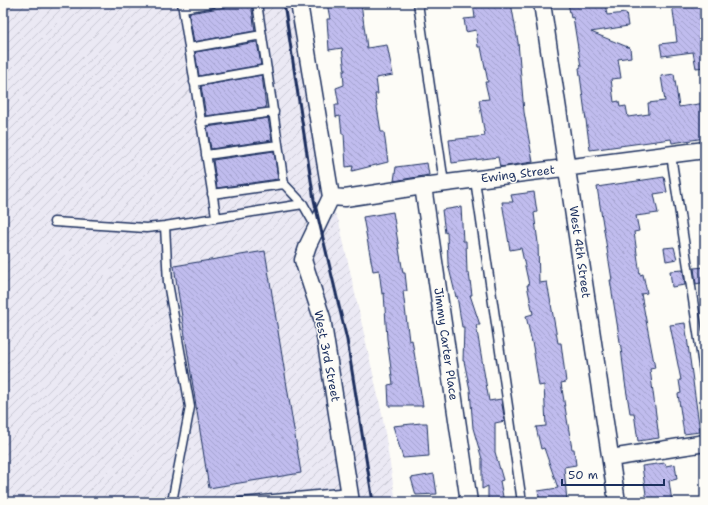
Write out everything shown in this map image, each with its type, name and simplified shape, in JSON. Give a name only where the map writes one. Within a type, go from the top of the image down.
[{"type":"street","points":[[299,3],[332,196]]},
{"type":"street","name":"West 4th Street","points":[[542,3],[617,502]]},
{"type":"street","name":"Ewing Street","points":[[332,196],[345,198],[444,183],[705,150]]},
{"type":"street","name":"Jimmy Carter Place","points":[[422,186],[469,502]]},
{"type":"street","name":"West 3rd Street","points":[[332,196],[316,227],[303,260],[322,318],[350,497]]},
{"type":"street","points":[[611,458],[705,443]]},
{"type":"lane","points":[[212,3],[182,6],[216,216]]},
{"type":"lane","points":[[257,3],[284,184],[303,204],[316,227]]},
{"type":"lane","points":[[418,3],[444,183]]},
{"type":"lane","points":[[189,48],[262,35]]},
{"type":"lane","points":[[194,82],[267,69]]},
{"type":"lane","points":[[200,122],[274,112]]},
{"type":"lane","points":[[206,155],[278,144]]},
{"type":"lane","points":[[671,155],[705,379]]},
{"type":"lane","points":[[475,180],[522,502]]},
{"type":"lane","points":[[212,194],[284,184]]},
{"type":"lane","points":[[54,222],[146,228],[165,226],[216,216],[303,204]]},
{"type":"lane","points":[[165,226],[168,283],[190,407],[172,502]]},
{"type":"lane","points":[[241,502],[350,497]]},
{"type":"shaded area","points":[[3,3],[293,3],[321,182],[339,222],[382,414],[396,502],[3,502]]},
{"type":"building","points":[[251,3],[255,31],[194,42],[189,13]]},
{"type":"building","points":[[327,3],[361,3],[367,48],[387,45],[393,75],[376,78],[378,94],[375,94],[381,132],[384,132],[388,162],[352,171],[353,166],[346,167],[344,134],[342,134],[340,116],[336,117],[335,105],[339,105],[336,88],[344,85],[343,71],[345,71],[342,48],[329,50],[327,19],[330,19]]},
{"type":"building","points":[[473,3],[511,3],[518,42],[524,112],[533,162],[500,167],[498,157],[452,163],[449,140],[485,136],[479,100],[489,99],[485,82],[488,82],[481,47],[478,47],[476,30],[466,32],[464,19],[475,18]]},
{"type":"building","points":[[568,3],[605,3],[607,15],[626,13],[628,26],[591,32],[630,48],[631,57],[618,59],[621,78],[611,79],[614,102],[619,101],[620,107],[626,106],[628,117],[649,114],[648,103],[665,101],[661,76],[674,74],[679,107],[705,103],[705,138],[672,143],[671,139],[590,150],[579,68],[581,67],[573,17],[571,18]]},
{"type":"building","points":[[672,3],[705,3],[705,67],[696,68],[693,52],[662,56],[660,44],[677,42]]},
{"type":"building","points":[[257,42],[261,65],[199,76],[195,52]]},
{"type":"building","points":[[262,75],[266,108],[206,116],[201,86]]},
{"type":"building","points":[[268,118],[272,140],[211,149],[207,127]]},
{"type":"building","points":[[274,151],[278,179],[217,188],[213,160]]},
{"type":"building","points":[[427,163],[429,175],[394,181],[396,167]]},
{"type":"building","points":[[664,177],[667,192],[654,194],[658,213],[636,216],[639,231],[634,232],[640,275],[643,274],[647,293],[641,294],[655,368],[650,369],[659,438],[638,441],[634,413],[630,413],[610,280],[612,280],[597,187]]},
{"type":"building","points":[[534,192],[537,212],[534,213],[538,243],[539,283],[547,282],[558,343],[561,343],[566,382],[561,383],[576,465],[564,467],[567,502],[540,502],[538,491],[558,488],[544,448],[541,449],[536,427],[546,426],[544,385],[539,386],[533,347],[526,316],[533,314],[527,285],[529,285],[521,248],[510,250],[502,202],[513,202],[511,195]]},
{"type":"building","points":[[461,207],[463,241],[466,241],[467,273],[469,273],[472,295],[470,295],[480,325],[476,325],[489,401],[501,399],[505,421],[495,423],[495,452],[503,480],[500,481],[504,502],[488,502],[488,486],[482,489],[482,459],[473,428],[470,390],[463,361],[464,327],[462,327],[457,296],[456,297],[448,264],[447,232],[445,233],[442,210]]},
{"type":"building","points":[[393,212],[403,273],[405,273],[407,291],[403,291],[409,341],[412,340],[423,406],[389,406],[388,385],[393,384],[387,339],[384,293],[382,294],[379,270],[373,271],[363,217]]},
{"type":"building","points":[[674,247],[677,259],[666,261],[664,248]]},
{"type":"building","points":[[265,251],[301,473],[209,488],[174,266]]},
{"type":"building","points":[[705,267],[705,282],[696,284],[694,268]]},
{"type":"building","points":[[683,270],[685,285],[672,287],[670,271]]},
{"type":"building","points":[[685,323],[700,432],[684,434],[678,394],[681,393],[679,380],[681,380],[670,325]]},
{"type":"building","points":[[427,423],[429,456],[403,458],[393,426]]},
{"type":"building","points":[[665,463],[666,466],[675,464],[677,479],[669,481],[672,502],[647,502],[642,466]]},
{"type":"building","points":[[434,474],[437,494],[416,495],[411,478]]},
{"type":"railway","points":[[284,3],[314,200],[347,340],[373,502]]}]
